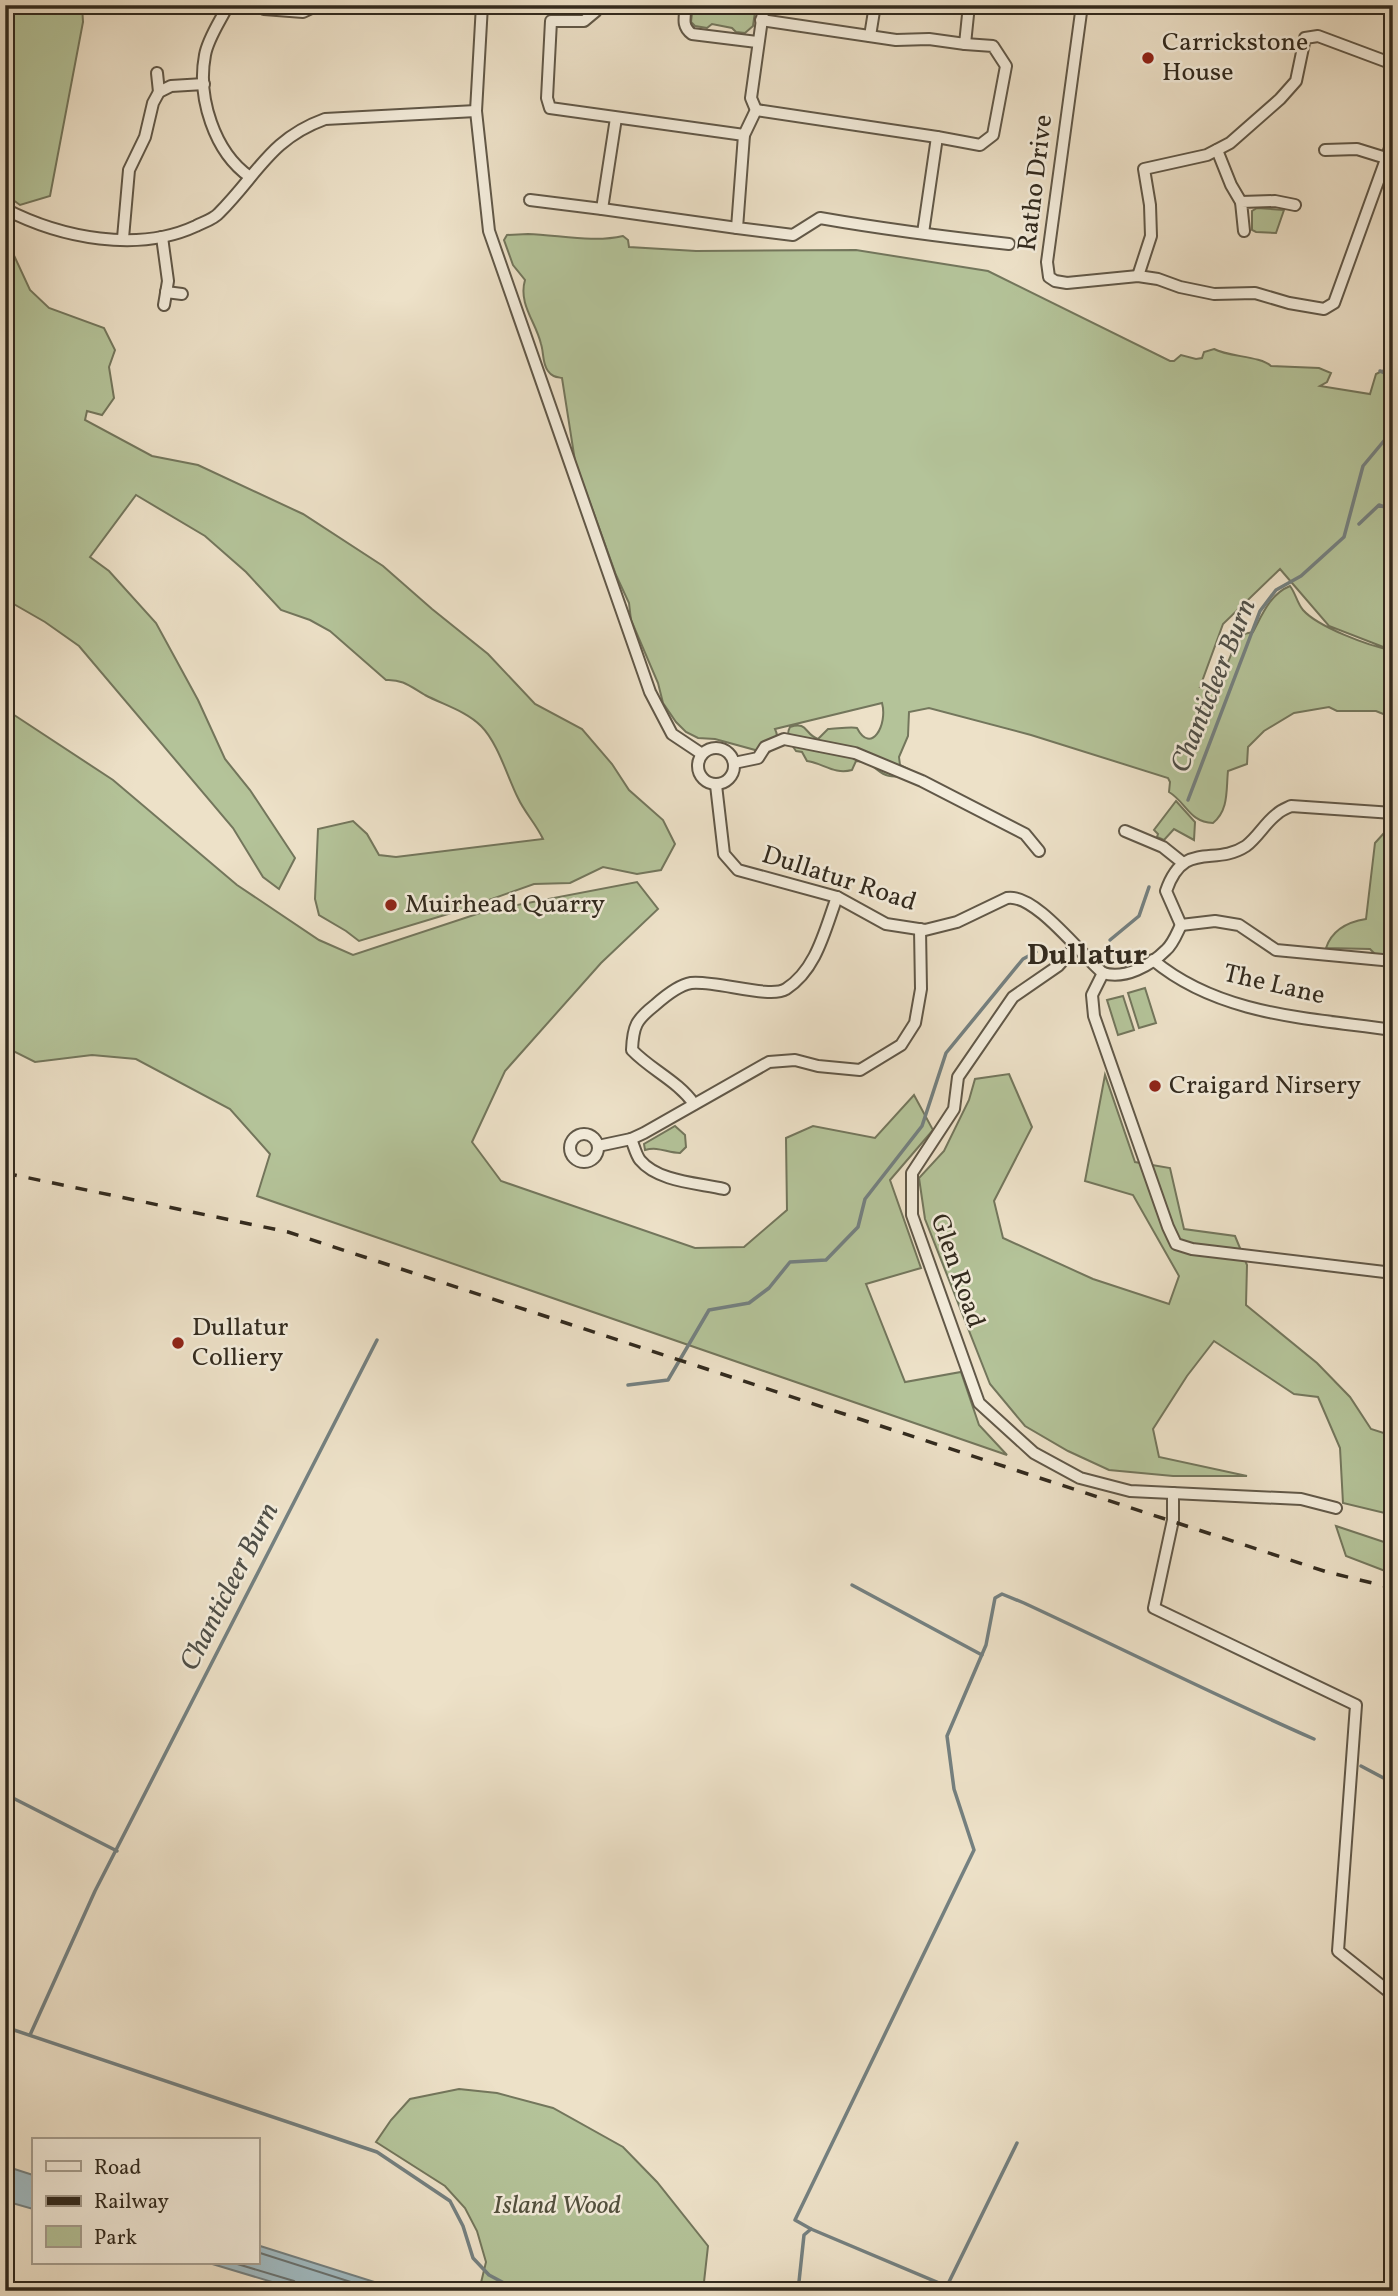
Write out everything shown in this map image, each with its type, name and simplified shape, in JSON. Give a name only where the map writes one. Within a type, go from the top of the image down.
[{"type":"street","points":[[228,5],[205,52],[205,100],[212,124],[224,149],[237,168],[250,177]]},
{"type":"street","points":[[259,5],[264,9],[303,12],[318,5]]},
{"type":"street","points":[[482,5],[476,111],[489,231],[645,679],[672,734],[702,754]]},
{"type":"street","points":[[596,5],[596,10],[584,21],[551,21],[547,98],[550,108],[744,135]]},
{"type":"street","points":[[686,5],[684,23],[692,34],[757,42]]},
{"type":"street","points":[[737,228],[744,135],[756,110],[751,98],[764,5]]},
{"type":"street","points":[[870,36],[875,5]]},
{"type":"street","points":[[965,44],[969,5]]},
{"type":"street","name":"Ratho Drive","points":[[1082,5],[1047,262],[1049,276],[1055,281],[1067,283],[1138,276],[1214,294],[1255,293],[1289,303],[1324,309],[1330,307],[1334,303],[1393,140]]},
{"type":"street","points":[[756,110],[980,145],[993,135],[1006,66],[993,47],[929,39],[896,40],[761,20]]},
{"type":"street","points":[[1138,276],[1151,236],[1150,205],[1144,169],[1207,155],[1230,143],[1280,99],[1296,81],[1305,38],[1318,36],[1393,64]]},
{"type":"street","points":[[123,238],[129,170],[145,137],[153,103],[159,92],[157,73]]},
{"type":"street","points":[[159,92],[171,86],[204,84]]},
{"type":"street","points":[[5,209],[54,229],[91,237],[145,239],[162,236],[186,230],[217,216],[276,146],[303,128],[325,120],[476,111]]},
{"type":"street","points":[[602,209],[616,118]]},
{"type":"street","points":[[923,233],[937,137]]},
{"type":"street","points":[[1325,150],[1357,149],[1386,158]]},
{"type":"street","points":[[1217,150],[1241,202],[1244,231]]},
{"type":"street","points":[[530,200],[793,235],[820,218],[888,230],[1009,244]]},
{"type":"street","points":[[1241,202],[1275,201],[1295,205]]},
{"type":"street","points":[[162,236],[168,281],[164,305]]},
{"type":"street","points":[[166,292],[181,294]]},
{"type":"street","points":[[734,763],[758,758],[765,747],[784,739],[855,753],[922,781],[1025,834],[1039,851]]},
{"type":"street","points":[[719,748],[731,755],[734,763],[729,779],[716,785],[701,777],[697,767],[702,754],[719,748]]},
{"type":"street","name":"Dullatur Road","points":[[716,785],[724,854],[738,870],[837,897],[886,924],[920,929],[957,922],[1016,896],[1044,915],[1075,947]]},
{"type":"street","points":[[1181,925],[1166,891],[1175,872],[1183,863],[1201,856],[1236,850],[1247,845],[1277,813],[1291,806],[1393,813]]},
{"type":"street","points":[[1125,831],[1163,847],[1183,863]]},
{"type":"street","points":[[694,1104],[684,1090],[644,1062],[632,1050],[632,1029],[649,1009],[689,983],[722,985],[768,993],[783,991],[803,976],[816,954],[837,897]]},
{"type":"street","points":[[1181,925],[1215,921],[1239,925],[1276,950],[1393,961]]},
{"type":"street","points":[[1075,947],[1103,973],[1129,974],[1168,949],[1181,925]]},
{"type":"street","points":[[598,1146],[631,1139],[769,1062],[795,1060],[818,1066],[860,1070],[901,1045],[915,1023],[921,989],[920,929]]},
{"type":"street","name":"Glen Road","points":[[1075,947],[1058,966],[1013,997],[958,1077],[954,1109],[912,1173],[912,1215],[979,1402],[1034,1453],[1080,1478],[1130,1491],[1301,1500],[1336,1508]]},
{"type":"street","name":"The Lane","points":[[1153,960],[1186,983],[1226,1002],[1269,1012],[1393,1030]]},
{"type":"street","points":[[1103,973],[1092,995],[1094,1016],[1176,1244],[1192,1249],[1393,1273]]},
{"type":"street","points":[[631,1139],[639,1159],[650,1169],[664,1175],[705,1180],[724,1189]]},
{"type":"street","points":[[1173,1493],[1173,1520],[1154,1608],[1356,1704],[1338,1951],[1393,1994]]},
{"type":"green space","points":[[5,5],[82,5],[83,22],[50,196],[20,205],[5,194]]},
{"type":"green space","points":[[693,5],[756,5],[753,26],[745,33],[712,24],[707,28],[695,26],[691,22]]},
{"type":"green space","points":[[1257,208],[1284,210],[1276,233],[1252,230],[1252,211]]},
{"type":"green space","points":[[507,235],[588,239],[623,236],[628,240],[629,247],[696,251],[856,250],[988,271],[1170,361],[1181,355],[1202,358],[1204,352],[1214,349],[1260,360],[1271,366],[1319,368],[1331,373],[1327,382],[1320,386],[1370,394],[1376,374],[1386,369],[1393,371],[1393,718],[1376,711],[1337,711],[1329,707],[1294,713],[1264,731],[1248,747],[1247,764],[1228,771],[1224,806],[1213,823],[1193,816],[1169,792],[1168,778],[1031,735],[929,708],[909,712],[908,736],[899,757],[900,765],[910,770],[911,774],[899,776],[885,775],[864,762],[856,761],[852,770],[846,771],[807,761],[802,752],[796,751],[788,737],[790,727],[800,726],[818,739],[828,729],[851,727],[857,728],[862,736],[868,739],[873,738],[883,720],[882,703],[775,729],[775,745],[762,757],[755,750],[715,739],[698,738],[686,732],[663,703],[658,683],[631,620],[629,603],[616,575],[575,461],[562,378],[551,374],[545,365],[539,336],[524,297],[525,280],[513,265],[504,240]],"holes":[[[1280,569],[1329,626],[1391,650],[1357,640],[1320,623],[1303,610],[1290,586],[1272,600],[1253,632],[1239,635],[1218,687],[1200,687],[1223,624]]]},
{"type":"green space","points":[[5,236],[30,290],[49,308],[104,328],[115,350],[109,367],[114,398],[102,415],[87,411],[85,420],[152,456],[198,465],[303,514],[383,566],[488,654],[535,704],[582,729],[612,764],[629,790],[663,820],[675,844],[661,870],[637,874],[603,867],[570,883],[534,884],[458,911],[359,941],[319,915],[315,899],[318,829],[353,821],[367,834],[379,855],[396,857],[543,839],[521,803],[492,741],[481,726],[462,712],[407,684],[386,680],[330,631],[310,620],[281,610],[246,572],[205,536],[136,495],[90,557],[109,571],[156,623],[198,700],[225,759],[250,790],[295,858],[279,889],[263,877],[233,828],[79,646],[5,599]]},
{"type":"green space","points":[[5,709],[113,780],[237,885],[319,940],[353,955],[486,911],[637,882],[658,909],[601,963],[505,1071],[472,1142],[501,1181],[695,1248],[744,1247],[787,1210],[786,1138],[813,1126],[875,1138],[914,1095],[933,1130],[890,1180],[921,1268],[866,1284],[905,1382],[961,1372],[979,1425],[1007,1455],[257,1196],[270,1154],[230,1109],[136,1059],[92,1055],[35,1062],[5,1047]]},
{"type":"green space","points":[[1176,801],[1195,822],[1194,840],[1174,829],[1164,840],[1157,837],[1158,834],[1154,830]]},
{"type":"green space","points":[[1393,823],[1393,951],[1384,955],[1375,954],[1370,949],[1326,948],[1332,936],[1341,928],[1366,919],[1375,843]]},
{"type":"green space","points":[[1145,988],[1156,1023],[1139,1028],[1128,993]]},
{"type":"green space","points":[[1123,996],[1134,1030],[1118,1035],[1107,1000]]},
{"type":"green space","points":[[1009,1074],[1032,1127],[994,1201],[1003,1238],[1093,1279],[1169,1304],[1179,1276],[1133,1195],[1085,1181],[1105,1075],[1135,1162],[1170,1168],[1184,1229],[1235,1236],[1247,1265],[1246,1305],[1317,1363],[1350,1397],[1371,1429],[1393,1436],[1393,1515],[1343,1503],[1340,1448],[1318,1397],[1294,1394],[1214,1341],[1187,1376],[1153,1429],[1159,1457],[1247,1476],[1173,1476],[1109,1470],[1068,1451],[1025,1426],[990,1384],[925,1219],[919,1178],[944,1151],[969,1100],[975,1079]]},
{"type":"green space","points":[[675,1126],[685,1135],[686,1147],[680,1153],[645,1150],[644,1144]]},
{"type":"green space","points":[[1336,1526],[1393,1545],[1393,1574],[1346,1556]]},
{"type":"green space","name":"Island Wood","points":[[459,2089],[497,2093],[553,2108],[623,2147],[657,2182],[708,2246],[703,2291],[479,2291],[486,2262],[477,2231],[465,2208],[445,2186],[376,2142],[410,2099]]},
{"type":"water","points":[[5,2166],[32,2175],[32,2209],[5,2201]]},
{"type":"water","points":[[259,2246],[403,2291],[302,2291],[212,2264],[259,2264]]},
{"type":"waterway","name":"Chanticleer Burn","points":[[1380,371],[1393,376]]},
{"type":"waterway","name":"Chanticleer Burn","points":[[1188,800],[1260,611],[1276,590],[1301,576],[1344,537],[1363,466],[1393,430]]},
{"type":"waterway","name":"Chanticleer Burn","points":[[1359,524],[1379,505],[1393,510]]},
{"type":"waterway","name":"Chanticleer Burn","points":[[1110,940],[1139,916],[1149,887]]},
{"type":"waterway","name":"Chanticleer Burn","points":[[628,1385],[668,1380],[709,1310],[749,1303],[769,1288],[790,1262],[826,1260],[858,1227],[865,1199],[922,1126],[946,1053],[1023,959],[1036,952]]},
{"type":"waterway","name":"Chanticleer Burn","points":[[30,2035],[95,1891],[377,1340]]},
{"type":"waterway","points":[[852,1585],[982,1655]]},
{"type":"waterway","points":[[811,2229],[795,2220],[974,1850],[954,1789],[947,1736],[986,1645],[995,1598],[1002,1594],[1024,1603],[1314,1739]]},
{"type":"waterway","points":[[1361,1766],[1393,1783]]},
{"type":"waterway","name":"Chanticleer Burn","points":[[5,1794],[117,1851]]},
{"type":"waterway","points":[[5,2027],[377,2152],[450,2201],[463,2226],[473,2258],[489,2275],[519,2291]]},
{"type":"waterway","points":[[947,2286],[1017,2143]]},
{"type":"waterway","points":[[798,2291],[804,2235],[811,2229],[958,2291]]},
{"type":"railway","points":[[5,1173],[288,1232],[1327,1572],[1393,1588]]},
{"type":"place","name":"Carrickstone House","points":[[1148,58]]},
{"type":"place","name":"Muirhead Quarry","points":[[391,905]]},
{"type":"place","name":"Craigard Nirsery","points":[[1155,1086]]},
{"type":"place","name":"Dullatur Colliery","points":[[178,1343]]},
{"type":"district","name":"Dullatur","points":[[1087,956]]}]
